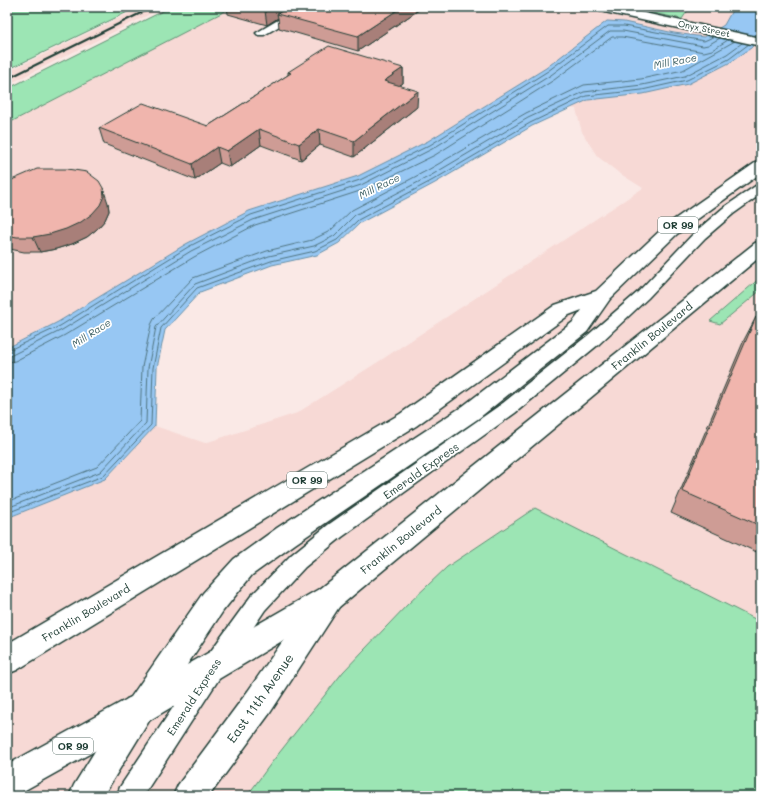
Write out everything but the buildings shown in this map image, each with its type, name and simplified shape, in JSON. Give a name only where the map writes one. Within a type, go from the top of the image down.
[{"type":"main road","name":"Onyx Street","points":[[600,7],[761,42]]},
{"type":"main road","name":"Franklin Boulevard","points":[[7,660],[408,420],[562,310],[603,295],[671,230],[761,166]]},
{"type":"main road","name":"Franklin Boulevard","points":[[7,783],[139,709],[329,598],[761,247]]},
{"type":"main road","points":[[85,796],[139,709],[213,602],[243,567],[286,536],[471,412],[580,327],[603,295]]},
{"type":"main road","name":"East 11th Avenue","points":[[189,796],[259,702],[329,598]]},
{"type":"lane","points":[[261,33],[307,7]]},
{"type":"lane","name":"Emerald Express","points":[[129,796],[216,663],[258,603],[298,561],[335,532],[509,408],[593,340],[643,295],[700,235],[728,211],[761,188]]},
{"type":"shaded area","points":[[142,7],[164,7],[7,85],[7,72]]},
{"type":"shaded area","points":[[171,7],[761,7],[761,796],[7,796],[7,518],[105,479],[155,426],[205,443],[297,413],[378,362],[643,188],[619,173],[597,156],[582,132],[576,109],[532,97],[7,394],[7,89]]},
{"type":"green space","points":[[7,7],[138,7],[7,70]]},
{"type":"green space","points":[[171,7],[233,7],[7,124],[7,89]]},
{"type":"green space","points":[[623,7],[690,7],[682,19]]},
{"type":"green space","points":[[761,277],[761,290],[720,324],[710,321]]},
{"type":"green space","points":[[535,508],[761,622],[761,796],[247,796],[343,672],[408,604],[447,567]]},
{"type":"water","name":"Mill Race","points":[[734,7],[761,7],[761,37],[751,48],[731,62],[688,84],[643,94],[588,100],[532,126],[435,183],[360,223],[339,243],[317,255],[272,265],[200,292],[165,330],[157,368],[155,426],[105,479],[7,518],[7,348],[58,322],[186,244],[249,211],[358,176],[428,141],[546,68],[607,21],[624,22],[674,33],[704,37],[724,25]]},
{"type":"railway","points":[[7,79],[153,7]]}]
